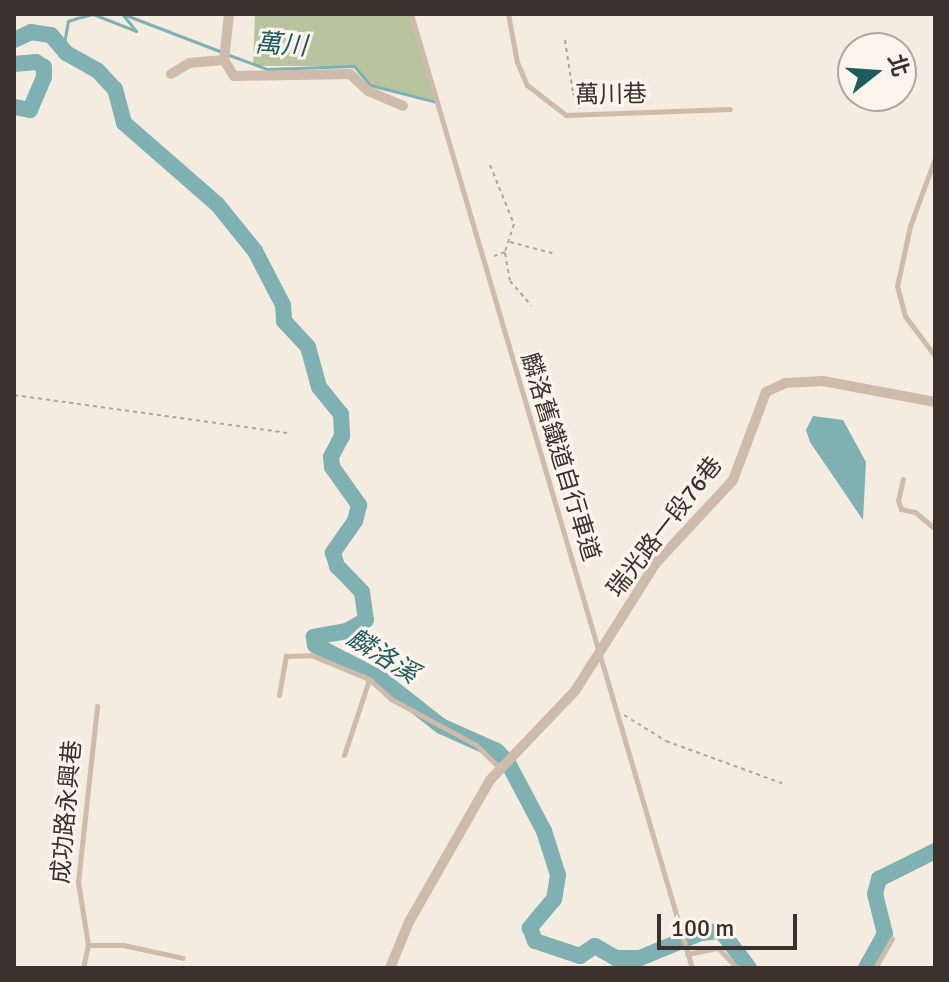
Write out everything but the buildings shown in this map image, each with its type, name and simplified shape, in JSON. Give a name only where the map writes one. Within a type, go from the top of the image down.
[{"type":"street","points":[[229,14],[224,60],[241,79],[350,74],[368,91],[403,106]]},
{"type":"street","points":[[171,74],[189,63],[224,60]]},
{"type":"street","name":"瑞光路一段76巷","points":[[501,769],[531,739],[600,654],[656,563],[733,480],[766,392],[785,383],[823,381],[935,402]]},
{"type":"street","points":[[390,968],[409,922],[501,769]]},
{"type":"lane","name":"麟洛舊鐵道自行車道","points":[[411,14],[687,953]]},
{"type":"lane","name":"萬川巷","points":[[508,14],[517,62],[527,85],[566,115],[730,109]]},
{"type":"lane","points":[[935,158],[910,226],[897,286],[905,316],[935,356]]},
{"type":"lane","points":[[903,479],[898,500],[901,509],[915,512],[935,529]]},
{"type":"lane","points":[[279,695],[286,656],[311,655],[369,679],[391,699],[476,745],[501,769]]},
{"type":"lane","points":[[344,755],[369,679]]},
{"type":"lane","name":"成功路永興巷","points":[[83,968],[88,945],[78,882],[97,706]]},
{"type":"lane","points":[[875,968],[892,938]]},
{"type":"lane","points":[[88,945],[123,945],[183,958]]},
{"type":"lane","points":[[692,968],[687,953],[718,948],[737,968]]},
{"type":"path","points":[[565,40],[573,93],[584,116]]},
{"type":"path","points":[[490,165],[514,224],[505,252],[510,281],[532,306]]},
{"type":"path","points":[[509,241],[555,254]]},
{"type":"path","points":[[483,260],[505,252]]},
{"type":"path","points":[[14,395],[289,433]]},
{"type":"path","points":[[617,711],[666,741],[784,784]]},
{"type":"green space","points":[[255,14],[409,14],[436,102],[370,85],[354,66],[253,66]]},
{"type":"water","points":[[813,416],[843,420],[866,462],[863,520],[810,442],[806,430]]},
{"type":"waterway","name":"萬川","points":[[63,49],[68,21],[93,14],[136,31],[122,14]]},
{"type":"waterway","name":"萬川","points":[[123,14],[222,52]]},
{"type":"waterway","name":"麟洛溪","points":[[14,40],[31,32],[51,35],[66,53],[97,70],[115,89],[124,123],[217,204],[255,251],[283,305],[284,321],[308,347],[319,387],[341,414],[342,436],[331,457],[332,467],[359,505],[355,521],[333,553],[337,566],[362,592],[366,620],[347,631],[314,637],[315,645],[380,678],[441,726],[497,751],[508,763],[544,831],[558,875],[554,899],[530,928],[535,941],[580,956],[595,946],[616,958],[640,958],[701,933],[721,931],[749,968]]},
{"type":"waterway","name":"萬川","points":[[229,55],[267,69],[354,66],[370,85],[436,102]]},
{"type":"waterway","name":"麟洛溪","points":[[14,64],[36,62],[44,67],[44,77],[30,110],[14,107]]},
{"type":"waterway","name":"麟洛溪","points":[[866,968],[885,934],[875,894],[879,879],[935,851]]}]
